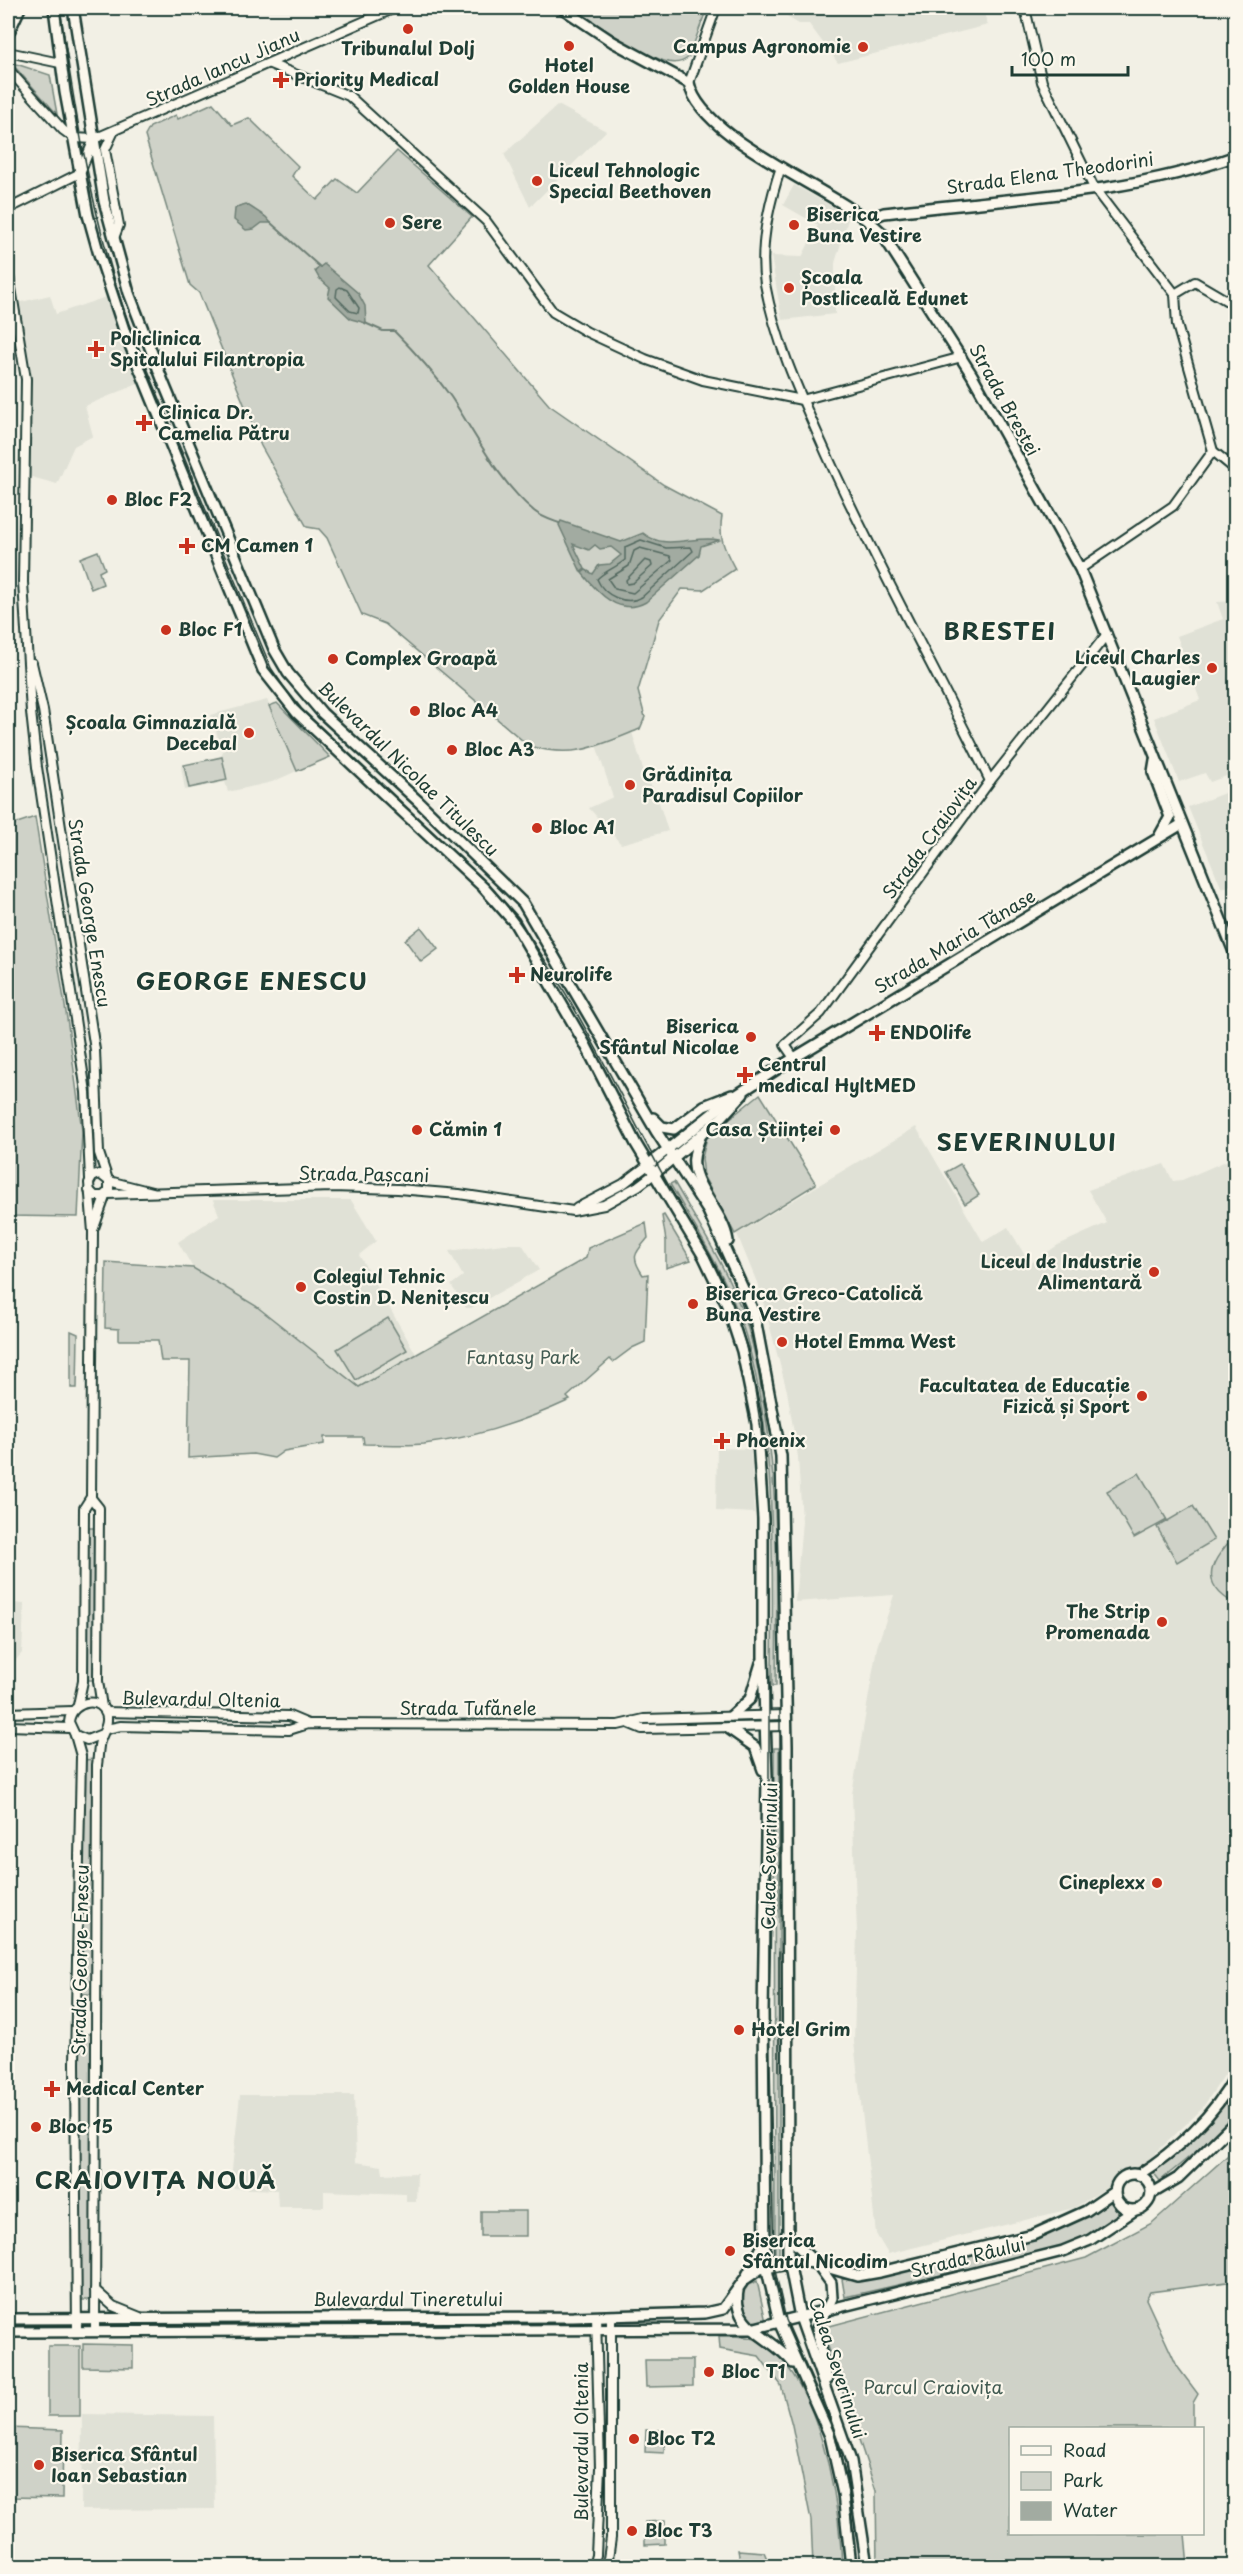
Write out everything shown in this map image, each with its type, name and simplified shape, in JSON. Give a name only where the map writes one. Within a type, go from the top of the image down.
[{"type":"main road","points":[[8,34],[20,8]]},
{"type":"main road","name":"Bulevardul Nicolae Titulescu","points":[[54,8],[60,63],[80,173],[98,251],[125,333],[263,670],[297,713],[483,887],[514,922],[577,1030],[654,1174]]},
{"type":"main road","name":"Bulevardul Nicolae Titulescu","points":[[73,8],[94,139],[114,239],[132,300],[253,602],[284,666],[322,713],[418,801],[522,903],[674,1158]]},
{"type":"main road","points":[[562,8],[614,42],[689,83]]},
{"type":"main road","name":"Strada Brestei","points":[[689,83],[691,94],[706,114],[781,167],[868,219],[881,232],[962,357],[1080,569],[1236,957]]},
{"type":"main road","name":"Strada Elena Theodorini","points":[[868,219],[884,213],[1094,188],[1200,168],[1236,156]]},
{"type":"main road","points":[[1155,757],[1153,772],[1170,817],[1157,840]]},
{"type":"main road","name":"Strada Maria Tănase","points":[[648,1165],[721,1106],[794,1058],[1182,824]]},
{"type":"main road","points":[[643,1107],[662,1127],[670,1130],[704,1106],[746,1091]]},
{"type":"main road","name":"Strada Maria Tănase","points":[[654,1174],[734,1106],[746,1091]]},
{"type":"main road","points":[[701,1134],[695,1151],[694,1169],[722,1222],[729,1252]]},
{"type":"main road","name":"Calea Severinului","points":[[674,1158],[708,1211],[729,1252],[754,1313],[780,1445],[786,1715],[786,2235],[788,2263],[800,2317],[851,2461],[867,2566]]},
{"type":"main road","name":"Calea Severinului","points":[[654,1174],[715,1277],[735,1329],[747,1372],[761,1465],[767,1779],[763,2012],[764,2240],[767,2268],[779,2322],[830,2436],[837,2465],[852,2566]]},
{"type":"main road","points":[[731,1716],[750,1699],[763,1658]]},
{"type":"main road","points":[[728,1728],[755,1747],[767,1779]]},
{"type":"main road","name":"Strada Râului","points":[[788,2263],[805,2261],[856,2276],[1033,2235],[1086,2211],[1115,2191],[1123,2177],[1138,2175],[1152,2166],[1205,2118],[1236,2075]]},
{"type":"main road","name":"Strada Râului","points":[[800,2317],[1063,2251],[1090,2240],[1146,2205],[1151,2194],[1178,2178],[1236,2121]]},
{"type":"main road","points":[[1138,2175],[1148,2182],[1151,2194]]},
{"type":"main road","points":[[1115,2191],[1121,2206],[1135,2210]]},
{"type":"main road","points":[[786,2235],[829,2276],[833,2289],[817,2329],[830,2399]]},
{"type":"main road","points":[[744,2280],[764,2240]]},
{"type":"main road","name":"Bulevardul Tineretului","points":[[8,2319],[611,2316],[717,2311],[728,2305],[744,2280],[756,2271],[788,2263]]},
{"type":"main road","points":[[738,2289],[738,2312],[751,2329],[781,2349],[804,2378]]},
{"type":"main road","name":"Bulevardul Tineretului","points":[[8,2332],[751,2329],[800,2317]]},
{"type":"street","name":"Strada Iancu Jianu","points":[[94,139],[396,8]]},
{"type":"street","points":[[689,83],[716,8]]},
{"type":"street","points":[[1025,8],[1042,82],[1094,188],[1175,294],[1177,325],[1213,451],[1236,471]]},
{"type":"street","points":[[8,52],[60,63]]},
{"type":"street","points":[[270,64],[349,96],[486,220],[545,303],[562,319],[645,359],[703,380],[802,400],[962,357]]},
{"type":"street","points":[[8,69],[48,115],[74,138],[94,139],[80,173],[8,209]]},
{"type":"street","points":[[114,131],[105,150],[119,225],[114,239]]},
{"type":"street","points":[[781,167],[764,241],[765,283],[776,330],[802,400],[860,526],[990,781]]},
{"type":"street","name":"Strada George Enescu","points":[[8,270],[26,380],[23,582],[37,767],[86,1092],[90,1179]]},
{"type":"street","points":[[1175,294],[1195,282],[1236,306]]},
{"type":"street","points":[[1080,569],[1173,506],[1213,451]]},
{"type":"street","name":"Strada Craiovița","points":[[794,1058],[785,1045],[821,1013],[990,781],[1107,634]]},
{"type":"street","name":"Strada George Enescu","points":[[29,653],[43,710],[95,1050],[99,1153],[108,1179]]},
{"type":"street","points":[[573,1210],[623,1184],[648,1165]]},
{"type":"street","name":"Strada Pașcani","points":[[107,1194],[332,1187],[398,1189],[459,1194],[573,1210],[604,1205],[654,1174]]},
{"type":"street","points":[[78,1705],[83,1681],[84,1508],[91,1498],[93,1232],[89,1190],[90,1179],[96,1175],[108,1179],[107,1194],[93,1232]]},
{"type":"street","name":"Strada Pașcani","points":[[108,1179],[152,1192]]},
{"type":"street","points":[[89,1190],[95,1196],[107,1194]]},
{"type":"street","points":[[8,1726],[73,1732],[91,1740],[104,1731],[107,1720],[98,1681],[99,1508],[91,1498]]},
{"type":"street","points":[[8,1713],[72,1711],[78,1705],[90,1702],[103,1710]]},
{"type":"street","name":"Bulevardul Oltenia","points":[[103,1710],[289,1716],[308,1724]]},
{"type":"street","points":[[72,1711],[73,1732]]},
{"type":"street","name":"Strada Tufănele","points":[[308,1724],[628,1724],[644,1719],[786,1715]]},
{"type":"street","name":"Bulevardul Oltenia","points":[[104,1731],[121,1726],[289,1730],[308,1724]]},
{"type":"street","name":"Strada Tufănele","points":[[628,1724],[642,1729],[786,1726]]},
{"type":"street","name":"Strada George Enescu","points":[[95,2331],[97,1765],[104,1731]]},
{"type":"street","name":"Strada George Enescu","points":[[73,1732],[81,1756],[75,2053],[77,2331]]},
{"type":"street","points":[[95,2290],[113,2306],[142,2318]]},
{"type":"street","name":"Bulevardul Oltenia","points":[[593,2566],[596,2555],[600,2468],[596,2316]]},
{"type":"street","name":"Bulevardul Oltenia","points":[[607,2566],[611,2538],[611,2316]]},
{"type":"shaded area","name":"Campus Agronomie","points":[[782,8],[982,8],[988,25],[838,63],[809,24],[799,24],[789,18]]},
{"type":"shaded area","name":"Liceul Tehnologic Special Beethoven","points":[[558,105],[606,131],[530,207],[504,154]]},
{"type":"shaded area","points":[[794,185],[849,216],[835,263],[835,314],[782,320],[771,256],[802,257],[818,225],[783,205]]},
{"type":"shaded area","points":[[50,295],[56,314],[106,297],[138,384],[85,406],[93,436],[74,446],[57,484],[28,476],[29,379],[17,303]]},
{"type":"shaded area","name":"Liceul Charles Laugier","points":[[1235,601],[1235,773],[1210,782],[1205,773],[1179,782],[1154,718],[1200,700],[1177,636],[1223,619],[1217,602]]},
{"type":"shaded area","name":"Școala Gimnazială Decebal","points":[[267,700],[297,771],[272,782],[228,792],[225,782],[185,790],[181,766],[221,756],[223,751],[210,715]]},
{"type":"shaded area","name":"Grădinița Paradisul Copiilor","points":[[632,732],[645,776],[656,793],[668,831],[621,844],[589,808],[613,797],[596,745]]},
{"type":"shaded area","points":[[1235,789],[1235,883],[1222,889],[1188,807]]},
{"type":"shaded area","points":[[916,1127],[983,1242],[1008,1227],[1030,1264],[1058,1245],[1107,1223],[1088,1190],[1164,1164],[1173,1181],[1182,1180],[1235,1157],[1235,2059],[1201,2110],[1143,2165],[1074,2208],[888,2254],[876,2234],[854,2042],[857,1933],[852,1794],[877,1647],[894,1595],[795,1602],[802,1521],[798,1457],[787,1391],[760,1290],[737,1234]]},
{"type":"shaded area","name":"Colegiul Tehnic Costin D. Nenițescu","points":[[213,1200],[351,1200],[376,1241],[359,1255],[416,1354],[358,1387],[256,1306],[193,1268],[178,1242],[219,1215]]},
{"type":"shaded area","points":[[503,1244],[522,1244],[539,1270],[471,1308],[466,1308],[451,1285],[463,1276],[449,1251]]},
{"type":"shaded area","points":[[717,1448],[751,1449],[754,1513],[716,1511]]},
{"type":"shaded area","points":[[8,1569],[15,1569],[14,1603],[24,1604],[22,1653],[15,1661],[8,1660]]},
{"type":"shaded area","points":[[240,2095],[354,2095],[356,2162],[382,2166],[383,2174],[417,2173],[416,2201],[406,2201],[406,2194],[324,2191],[324,2207],[278,2207],[277,2190],[230,2188]]},
{"type":"shaded area","points":[[82,2414],[213,2416],[215,2509],[81,2510]]},
{"type":"green space","points":[[574,8],[707,8],[689,57],[674,63],[657,58],[633,46]]},
{"type":"green space","points":[[13,63],[50,75],[57,114],[13,65]]},
{"type":"green space","points":[[213,103],[232,125],[249,118],[298,166],[292,176],[317,200],[337,179],[357,193],[397,151],[472,217],[429,265],[549,405],[664,485],[722,516],[722,537],[725,550],[735,569],[703,590],[682,589],[659,620],[638,691],[645,717],[640,729],[586,749],[573,751],[545,750],[529,746],[385,624],[362,615],[327,538],[319,529],[307,527],[261,446],[199,293],[190,285],[145,136],[150,127],[176,115],[178,119]]},
{"type":"green space","points":[[98,551],[105,569],[99,572],[103,584],[91,589],[80,558]]},
{"type":"green space","points":[[277,703],[330,757],[297,771],[269,706]]},
{"type":"green space","points":[[222,757],[227,780],[189,788],[184,765]]},
{"type":"green space","points":[[35,817],[68,1025],[82,1131],[78,1217],[8,1216],[8,826]]},
{"type":"green space","points":[[421,927],[438,949],[421,962],[405,940]]},
{"type":"green space","points":[[760,1094],[816,1184],[735,1234],[704,1177],[702,1158],[707,1137]]},
{"type":"green space","points":[[960,1164],[979,1195],[965,1204],[946,1172]]},
{"type":"green space","points":[[674,1182],[730,1283],[745,1319],[756,1359],[768,1435],[775,1506],[776,1686],[772,1686],[772,1549],[768,1455],[753,1364],[734,1303],[709,1251],[670,1184]]},
{"type":"green space","points":[[664,1215],[691,1260],[666,1268],[666,1241],[662,1216]]},
{"type":"green space","name":"Fantasy Park","points":[[646,1223],[648,1238],[637,1251],[635,1259],[643,1275],[648,1274],[645,1342],[632,1348],[613,1362],[610,1359],[567,1397],[570,1400],[498,1428],[461,1438],[409,1445],[364,1444],[363,1437],[324,1437],[324,1444],[284,1451],[274,1458],[253,1454],[188,1458],[190,1361],[161,1361],[158,1340],[119,1340],[119,1329],[105,1328],[106,1262],[193,1268],[256,1306],[359,1387],[586,1258],[588,1248]]},
{"type":"green space","points":[[388,1318],[407,1350],[356,1380],[337,1349]]},
{"type":"green space","points":[[71,1331],[78,1334],[77,1388],[71,1388]]},
{"type":"green space","points":[[1139,1473],[1167,1520],[1134,1538],[1107,1491]]},
{"type":"green space","points":[[1193,1506],[1214,1540],[1177,1562],[1157,1527]]},
{"type":"green space","points":[[86,1528],[97,1528],[96,1680],[84,1680]]},
{"type":"green space","points":[[1235,1535],[1235,1604],[1215,1588],[1212,1571],[1220,1554]]},
{"type":"green space","points":[[774,1748],[779,1748],[779,2256],[775,2256]]},
{"type":"green space","points":[[95,1759],[92,1994],[79,1994],[84,1760]]},
{"type":"green space","points":[[79,2034],[92,2034],[92,2300],[79,2300]]},
{"type":"green space","points":[[1235,2087],[1235,2112],[1222,2130],[1160,2181],[1153,2172],[1186,2145]]},
{"type":"green space","name":"Parcul Craiovița","points":[[1235,2149],[1235,2281],[1150,2292],[1146,2299],[1177,2366],[1198,2394],[1193,2403],[1193,2427],[1009,2427],[1009,2535],[1185,2535],[1188,2566],[877,2566],[876,2491],[822,2328],[1086,2258],[1152,2223]]},
{"type":"green space","points":[[1110,2202],[1121,2214],[1083,2239],[1042,2252],[845,2297],[842,2279],[857,2280],[1022,2242],[1084,2218]]},
{"type":"green space","points":[[481,2211],[526,2211],[526,2236],[481,2236]]},
{"type":"green space","points":[[757,2281],[766,2322],[755,2323],[747,2319],[740,2299],[748,2285]]},
{"type":"green space","points":[[719,2336],[742,2336],[755,2339],[777,2355],[796,2379],[822,2440],[836,2508],[842,2566],[813,2566],[811,2520],[792,2425],[781,2385],[759,2356],[720,2349]]},
{"type":"green space","points":[[83,2344],[133,2345],[133,2368],[83,2367]]},
{"type":"green space","points":[[48,2346],[80,2346],[80,2416],[48,2416]]},
{"type":"green space","points":[[645,2360],[693,2360],[693,2386],[646,2387]]},
{"type":"green space","points":[[8,2428],[63,2430],[62,2498],[8,2497]]},
{"type":"green space","points":[[646,2430],[665,2430],[664,2453],[645,2452]]},
{"type":"green space","points":[[665,2521],[665,2544],[645,2545],[645,2522]]},
{"type":"green space","points":[[738,2550],[764,2552],[770,2566],[741,2566]]},
{"type":"water","points":[[246,204],[271,223],[262,223],[254,229],[246,230],[234,220],[235,209]]},
{"type":"water","points":[[324,264],[358,293],[365,306],[366,323],[351,319],[328,297],[330,288],[315,271]]},
{"type":"water","points":[[561,521],[621,542],[643,533],[652,539],[671,542],[719,540],[701,546],[699,555],[646,602],[627,607],[618,605],[602,595],[582,573],[586,570],[593,574],[599,565],[610,564],[621,555],[611,547],[600,549],[595,545],[589,550],[573,544],[585,569],[581,572],[559,525]]},
{"type":"waterway","points":[[271,223],[320,267]]},
{"type":"waterway","points":[[365,323],[383,331],[394,331],[402,339],[445,388],[509,486],[537,513],[559,523]]},
{"type":"tram line","points":[[60,8],[87,168],[116,285],[129,324],[271,668],[297,706],[494,890],[519,922],[543,956],[585,1028],[663,1175],[725,1285],[740,1324],[747,1349],[760,1424],[769,1526],[769,2011],[774,2266],[786,2320],[833,2428],[846,2477],[857,2566]]},
{"type":"tram line","points":[[717,1250],[729,1272],[753,1342],[772,1439]]},
{"type":"tram line","points":[[780,1711],[780,1867]]},
{"type":"tram line","points":[[779,1951],[779,2071]]},
{"type":"place","name":"Tribunalul Dolj","points":[[408,29]]},
{"type":"place","name":"Hotel Golden House","points":[[569,46]]},
{"type":"place","name":"Campus Agronomie","points":[[863,47]]},
{"type":"place","name":"Priority Medical","points":[[281,80]]},
{"type":"place","name":"Liceul Tehnologic Special Beethoven","points":[[537,181]]},
{"type":"place","name":"Sere","points":[[390,223]]},
{"type":"place","name":"Biserica Buna Vestire","points":[[794,225]]},
{"type":"place","name":"Școala Postliceală Edunet","points":[[789,288]]},
{"type":"place","name":"Policlinica Spitalului Filantropia","points":[[96,349]]},
{"type":"place","name":"Clinica Dr. Camelia Pătru","points":[[144,423]]},
{"type":"place","name":"Bloc F2","points":[[112,500]]},
{"type":"place","name":"CM Camen 1","points":[[187,546]]},
{"type":"place","name":"Bloc F1","points":[[166,630]]},
{"type":"place","name":"Complex Groapă","points":[[333,659]]},
{"type":"place","name":"Liceul Charles Laugier","points":[[1212,668]]},
{"type":"place","name":"Bloc A4","points":[[415,711]]},
{"type":"place","name":"Școala Gimnazială Decebal","points":[[249,733]]},
{"type":"place","name":"Bloc A3","points":[[452,750]]},
{"type":"place","name":"Grădinița Paradisul Copiilor","points":[[630,785]]},
{"type":"place","name":"Bloc A1","points":[[537,828]]},
{"type":"place","name":"Neurolife","points":[[517,975]]},
{"type":"place","name":"ENDOlife","points":[[877,1033]]},
{"type":"place","name":"Biserica Sfântul Nicolae","points":[[751,1037]]},
{"type":"place","name":"Centrul medical HyltMED","points":[[745,1075]]},
{"type":"place","name":"Cămin 1","points":[[417,1130]]},
{"type":"place","name":"Casa Științei","points":[[835,1130]]},
{"type":"place","name":"Liceul de Industrie Alimentară","points":[[1154,1272]]},
{"type":"place","name":"Colegiul Tehnic Costin D. Nenițescu","points":[[301,1287]]},
{"type":"place","name":"Biserica Greco-Catolică Buna Vestire","points":[[693,1304]]},
{"type":"place","name":"Hotel Emma West","points":[[782,1342]]},
{"type":"place","name":"Facultatea de Educație Fizică și Sport","points":[[1142,1396]]},
{"type":"place","name":"Phoenix","points":[[722,1441]]},
{"type":"place","name":"The Strip Promenada","points":[[1162,1622]]},
{"type":"place","name":"Cineplexx","points":[[1157,1883]]},
{"type":"place","name":"Hotel Grim","points":[[739,2030]]},
{"type":"place","name":"Medical Center","points":[[52,2089]]},
{"type":"place","name":"Bloc 15","points":[[36,2127]]},
{"type":"place","name":"Biserica Sfântul Nicodim","points":[[730,2251]]},
{"type":"place","name":"Bloc T1","points":[[709,2372]]},
{"type":"place","name":"Bloc T2","points":[[634,2439]]},
{"type":"place","name":"Biserica Sfântul Ioan Sebastian","points":[[39,2465]]},
{"type":"place","name":"Bloc T3","points":[[632,2531]]},
{"type":"district","name":"BRESTEI","points":[[1000,632]]},
{"type":"district","name":"GEORGE ENESCU","points":[[252,982]]},
{"type":"district","name":"SEVERINULUI","points":[[1027,1143]]},
{"type":"district","name":"CRAIOVIȚA NOUĂ","points":[[156,2181]]}]
